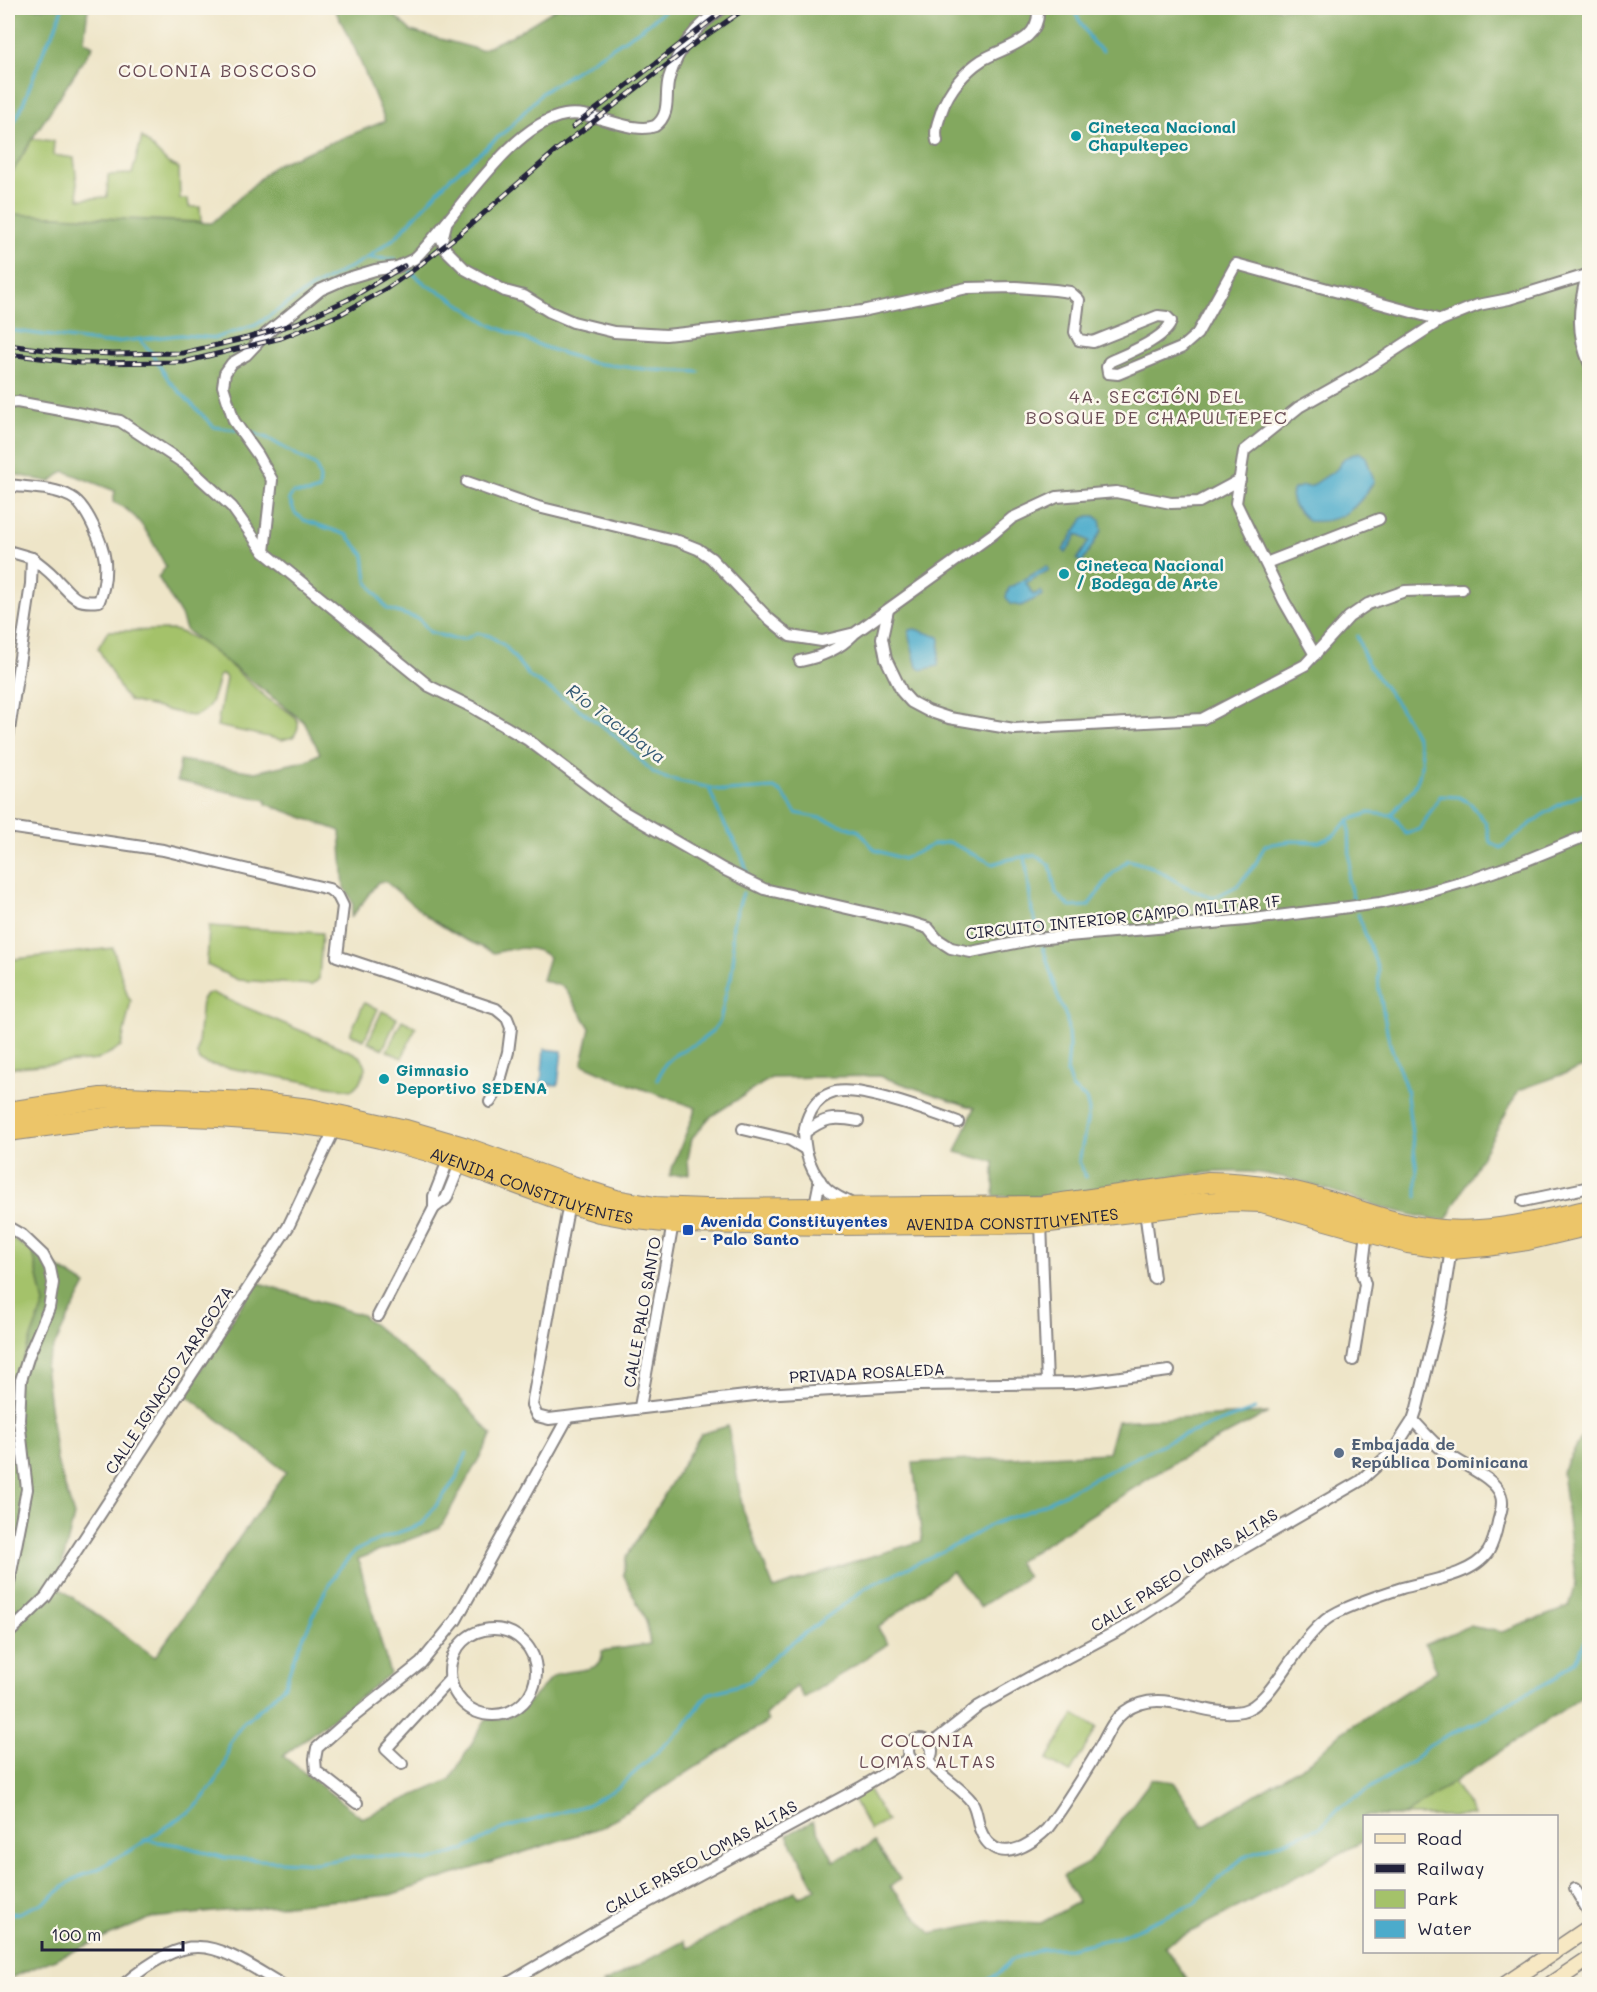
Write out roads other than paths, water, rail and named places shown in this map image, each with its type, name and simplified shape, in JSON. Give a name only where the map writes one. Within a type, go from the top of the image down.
[{"type":"highway","name":"AVENIDA CONSTITUYENTES","points":[[8,1112],[118,1097],[250,1102],[310,1109],[406,1130],[464,1147],[593,1193],[637,1205],[705,1209],[1042,1206],[1209,1182],[1234,1182],[1262,1184],[1292,1190],[1383,1218],[1439,1230],[1491,1229],[1590,1210]]},
{"type":"highway","name":"AVENIDA CONSTITUYENTES","points":[[8,1131],[119,1116],[153,1115],[272,1121],[335,1128],[380,1138],[455,1160],[599,1212],[637,1220],[674,1223],[837,1225],[1041,1223],[1203,1203],[1262,1202],[1408,1243],[1451,1249],[1527,1240],[1590,1225]]},
{"type":"main road","points":[[1558,1949],[1590,1927]]},
{"type":"main road","points":[[1506,1984],[1552,1953]]},
{"type":"main road","points":[[1551,1984],[1590,1958]]},
{"type":"street","points":[[264,552],[272,480],[234,421],[223,381],[232,363],[246,355],[266,334],[328,285],[368,271],[408,263],[418,255],[504,154],[524,136],[553,118],[584,114],[645,129],[660,123],[665,115],[668,80],[682,48],[696,29],[723,8]]},
{"type":"street","points":[[937,141],[936,126],[952,90],[965,74],[981,61],[1019,43],[1029,35],[1036,25],[1038,8]]},
{"type":"street","points":[[447,221],[442,240],[446,250],[465,269],[505,291],[524,296],[550,312],[573,322],[614,332],[666,335],[731,328],[862,311],[967,288],[1016,287],[1070,292],[1079,300],[1075,332],[1079,340],[1093,342],[1158,316],[1167,316],[1171,321],[1170,326],[1161,335],[1109,363],[1108,373],[1118,374],[1181,348],[1197,334],[1236,264],[1441,320]]},
{"type":"street","points":[[1315,655],[1284,601],[1236,502],[1244,451],[1299,408],[1363,371],[1441,320],[1478,305],[1588,274]]},
{"type":"street","points":[[1588,274],[1580,303],[1580,319],[1582,348],[1590,365]]},
{"type":"street","name":"CIRCUITO INTERIOR CAMPO MILITAR 1F","points":[[8,403],[17,402],[120,421],[185,464],[232,507],[264,552],[429,686],[472,707],[528,740],[621,810],[723,869],[764,889],[928,928],[951,948],[971,952],[1035,939],[1246,921],[1380,903],[1467,881],[1590,834]]},
{"type":"street","points":[[800,661],[817,657],[842,646],[855,633],[1012,518],[1057,497],[1116,492],[1171,502],[1199,502],[1240,480]]},
{"type":"street","points":[[467,482],[538,507],[678,541],[698,549],[711,558],[768,618],[790,636],[822,641],[855,633]]},
{"type":"street","points":[[8,485],[52,491],[73,497],[90,518],[105,560],[104,590],[99,602],[86,603],[72,597],[58,580],[32,558],[8,551]]},
{"type":"street","points":[[1266,562],[1379,519]]},
{"type":"street","points":[[8,737],[31,584],[32,558]]},
{"type":"street","points":[[888,610],[882,638],[886,659],[902,692],[911,702],[949,718],[1014,729],[1202,719],[1305,665],[1349,617],[1368,603],[1405,591],[1462,589]]},
{"type":"street","points":[[8,827],[163,850],[329,889],[338,896],[343,906],[337,956],[496,1009],[507,1018],[512,1028],[508,1052],[497,1091],[490,1102]]},
{"type":"street","points":[[857,1207],[831,1192],[820,1180],[805,1149],[804,1133],[808,1117],[822,1097],[845,1090],[923,1109],[958,1122]]},
{"type":"street","points":[[804,1133],[817,1123],[828,1119],[840,1117],[858,1121]]},
{"type":"street","name":"CALLE IGNACIO ZARAGOZA","points":[[8,1634],[46,1597],[288,1227],[335,1128]]},
{"type":"street","points":[[743,1129],[790,1140],[805,1149]]},
{"type":"street","points":[[378,1316],[434,1208],[434,1196],[455,1160]]},
{"type":"street","points":[[811,1208],[816,1200],[820,1180]]},
{"type":"street","points":[[1523,1201],[1590,1187]]},
{"type":"street","name":"PRIVADA ROSALEDA","points":[[569,1203],[532,1405],[537,1416],[549,1419],[763,1394],[918,1385],[1074,1383],[1169,1371]]},
{"type":"street","points":[[1145,1211],[1154,1278]]},
{"type":"street","name":"CALLE PALO SANTO","points":[[640,1407],[674,1223]]},
{"type":"street","points":[[1041,1223],[1047,1383]]},
{"type":"street","points":[[8,1227],[22,1234],[43,1255],[50,1268],[53,1283],[49,1308],[29,1355],[20,1389],[18,1420],[27,1489],[8,1588]]},
{"type":"street","points":[[1353,1360],[1365,1284],[1362,1274],[1367,1232]]},
{"type":"street","name":"CALLE PASEO LOMAS ALTAS","points":[[930,1745],[979,1706],[1125,1627],[1174,1595],[1204,1571],[1360,1481],[1393,1451],[1413,1420],[1442,1307],[1451,1249]]},
{"type":"street","points":[[357,1803],[316,1771],[317,1748],[421,1663],[456,1620],[568,1417]]},
{"type":"street","points":[[928,1761],[935,1771],[973,1804],[985,1839],[998,1849],[1017,1850],[1036,1839],[1047,1829],[1101,1747],[1108,1730],[1124,1713],[1139,1704],[1156,1700],[1213,1712],[1244,1711],[1254,1706],[1266,1695],[1303,1643],[1322,1622],[1336,1613],[1370,1599],[1452,1575],[1474,1565],[1488,1553],[1496,1533],[1502,1507],[1501,1496],[1496,1486],[1488,1479],[1446,1453],[1413,1420]]},
{"type":"street","points":[[456,1620],[473,1634]]},
{"type":"street","points":[[486,1630],[500,1630],[513,1634],[524,1642],[536,1666],[536,1679],[523,1703],[512,1711],[500,1715],[486,1715],[462,1702],[454,1691],[450,1678],[450,1665],[454,1653],[462,1642],[473,1634],[486,1630]]},
{"type":"street","points":[[402,1764],[386,1749],[450,1678]]},
{"type":"street","points":[[922,1739],[930,1745],[932,1752],[928,1761],[918,1764],[910,1758],[908,1749],[913,1741],[922,1739]]},
{"type":"street","name":"CALLE PASEO LOMAS ALTAS","points":[[507,1984],[633,1910],[850,1793],[910,1758]]},
{"type":"street","points":[[1575,1888],[1590,1914]]},
{"type":"street","points":[[124,1984],[176,1951],[196,1947],[209,1948],[233,1958],[281,1984]]},
{"type":"water","points":[[1359,452],[1366,457],[1374,481],[1368,491],[1355,506],[1339,517],[1330,520],[1308,521],[1294,506],[1291,495],[1294,489],[1303,486],[1310,487],[1337,469],[1344,458]]},
{"type":"water","points":[[1095,516],[1100,520],[1102,530],[1082,562],[1077,560],[1089,541],[1077,534],[1066,553],[1063,550],[1083,519]]},
{"type":"water","points":[[1047,566],[1049,570],[1026,583],[1033,595],[1041,591],[1043,595],[1021,606],[1010,604],[1006,597],[1009,588]]},
{"type":"water","points":[[915,629],[939,637],[938,666],[921,670],[917,667],[909,636],[910,630]]},
{"type":"water","points":[[544,1049],[562,1051],[558,1085],[541,1084]]},
{"type":"waterway","points":[[8,134],[21,109],[62,8]]},
{"type":"waterway","points":[[8,330],[104,343],[181,335],[215,338],[256,325],[308,290],[367,258],[396,237],[451,177],[508,129],[543,92],[641,29],[668,8]]},
{"type":"waterway","points":[[1072,8],[1093,43],[1103,51]]},
{"type":"waterway","points":[[369,258],[395,259]]},
{"type":"waterway","points":[[410,271],[428,286],[448,296],[491,325],[544,347],[592,363],[653,370],[699,372]]},
{"type":"waterway","name":"Río Tacubaya","points":[[139,339],[150,351],[170,382],[214,427],[236,430]]},
{"type":"waterway","name":"Río Tacubaya","points":[[246,431],[267,438],[316,466],[320,479],[319,490],[309,493],[293,493],[289,499],[295,513],[304,520],[347,535],[364,555],[367,581],[387,609],[419,619],[430,632],[453,639],[465,639],[477,633],[490,636],[505,646],[530,677],[613,734],[654,773],[665,778],[725,791],[774,788],[782,793],[796,813],[824,819],[859,831],[875,850],[903,859],[932,845],[949,842],[993,864],[1034,855],[1050,865],[1056,893],[1070,907],[1088,906],[1111,875],[1128,860],[1152,867],[1184,886],[1213,898],[1237,886],[1255,865],[1265,845],[1292,841],[1319,842],[1333,836],[1349,820],[1369,813],[1391,815],[1406,834],[1420,829],[1440,796],[1459,797],[1471,804],[1486,823],[1490,842],[1501,848],[1554,808],[1590,792]]},
{"type":"waterway","points":[[1357,636],[1367,662],[1409,722],[1417,739],[1421,756],[1420,772],[1413,789],[1392,814]]},
{"type":"waterway","points":[[709,788],[741,855],[747,875]]},
{"type":"waterway","points":[[1349,820],[1348,880],[1353,898]]},
{"type":"waterway","points":[[1025,856],[1032,912],[1039,930]]},
{"type":"waterway","points":[[657,1080],[665,1064],[676,1054],[712,1032],[720,1021],[731,978],[734,955],[733,923],[743,893]]},
{"type":"waterway","points":[[1358,914],[1378,969],[1379,990],[1389,1041],[1406,1088],[1417,1172],[1417,1197]]},
{"type":"waterway","points":[[1043,947],[1067,1019],[1069,1046],[1067,1073],[1072,1088],[1086,1099],[1089,1111],[1079,1162],[1086,1177]]},
{"type":"waterway","points":[[144,1840],[180,1845],[225,1858],[316,1863],[355,1857],[383,1856],[428,1861],[464,1850],[502,1829],[587,1805],[619,1787],[682,1729],[708,1694],[749,1682],[776,1655],[867,1587],[960,1543],[992,1524],[1034,1509],[1168,1441],[1255,1409]]},
{"type":"waterway","points":[[8,1914],[19,1913],[46,1901],[74,1879],[130,1851],[195,1808],[214,1784],[225,1764],[230,1742],[244,1722],[285,1685],[308,1627],[338,1570],[355,1551],[422,1524],[456,1479],[467,1453]]},
{"type":"waterway","points":[[982,1984],[999,1973],[1011,1960],[1043,1949],[1070,1948],[1118,1937],[1194,1904],[1245,1856],[1321,1827],[1339,1808],[1413,1761],[1426,1748],[1447,1735],[1475,1724],[1524,1694],[1553,1680],[1574,1662],[1590,1633]]},
{"type":"railway","points":[[573,127],[727,8]]},
{"type":"railway","points":[[8,354],[80,363],[184,362],[281,338],[339,315],[386,289],[412,271],[462,232],[558,149],[694,44],[746,8]]},
{"type":"railway","points":[[8,345],[53,351],[112,354],[183,353],[297,323],[349,299],[404,266]]},
{"type":"place","name":"Cineteca Nacional Chapultepec","points":[[1076,136]]},
{"type":"place","name":"Cineteca Nacional / Bodega de Arte","points":[[1064,574]]},
{"type":"place","name":"Gimnasio Deportivo SEDENA","points":[[384,1079]]},
{"type":"place","name":"Avenida Constituyentes - Palo Santo","points":[[688,1230]]},
{"type":"place","name":"Embajada de República Dominicana","points":[[1339,1453]]},
{"type":"district","name":"COLONIA BOSCOSO","points":[[218,71]]},
{"type":"district","name":"4A. SECCIÓN DEL BOSQUE DE CHAPULTEPEC","points":[[1157,407]]},
{"type":"district","name":"COLONIA LOMAS ALTAS","points":[[928,1751]]}]
